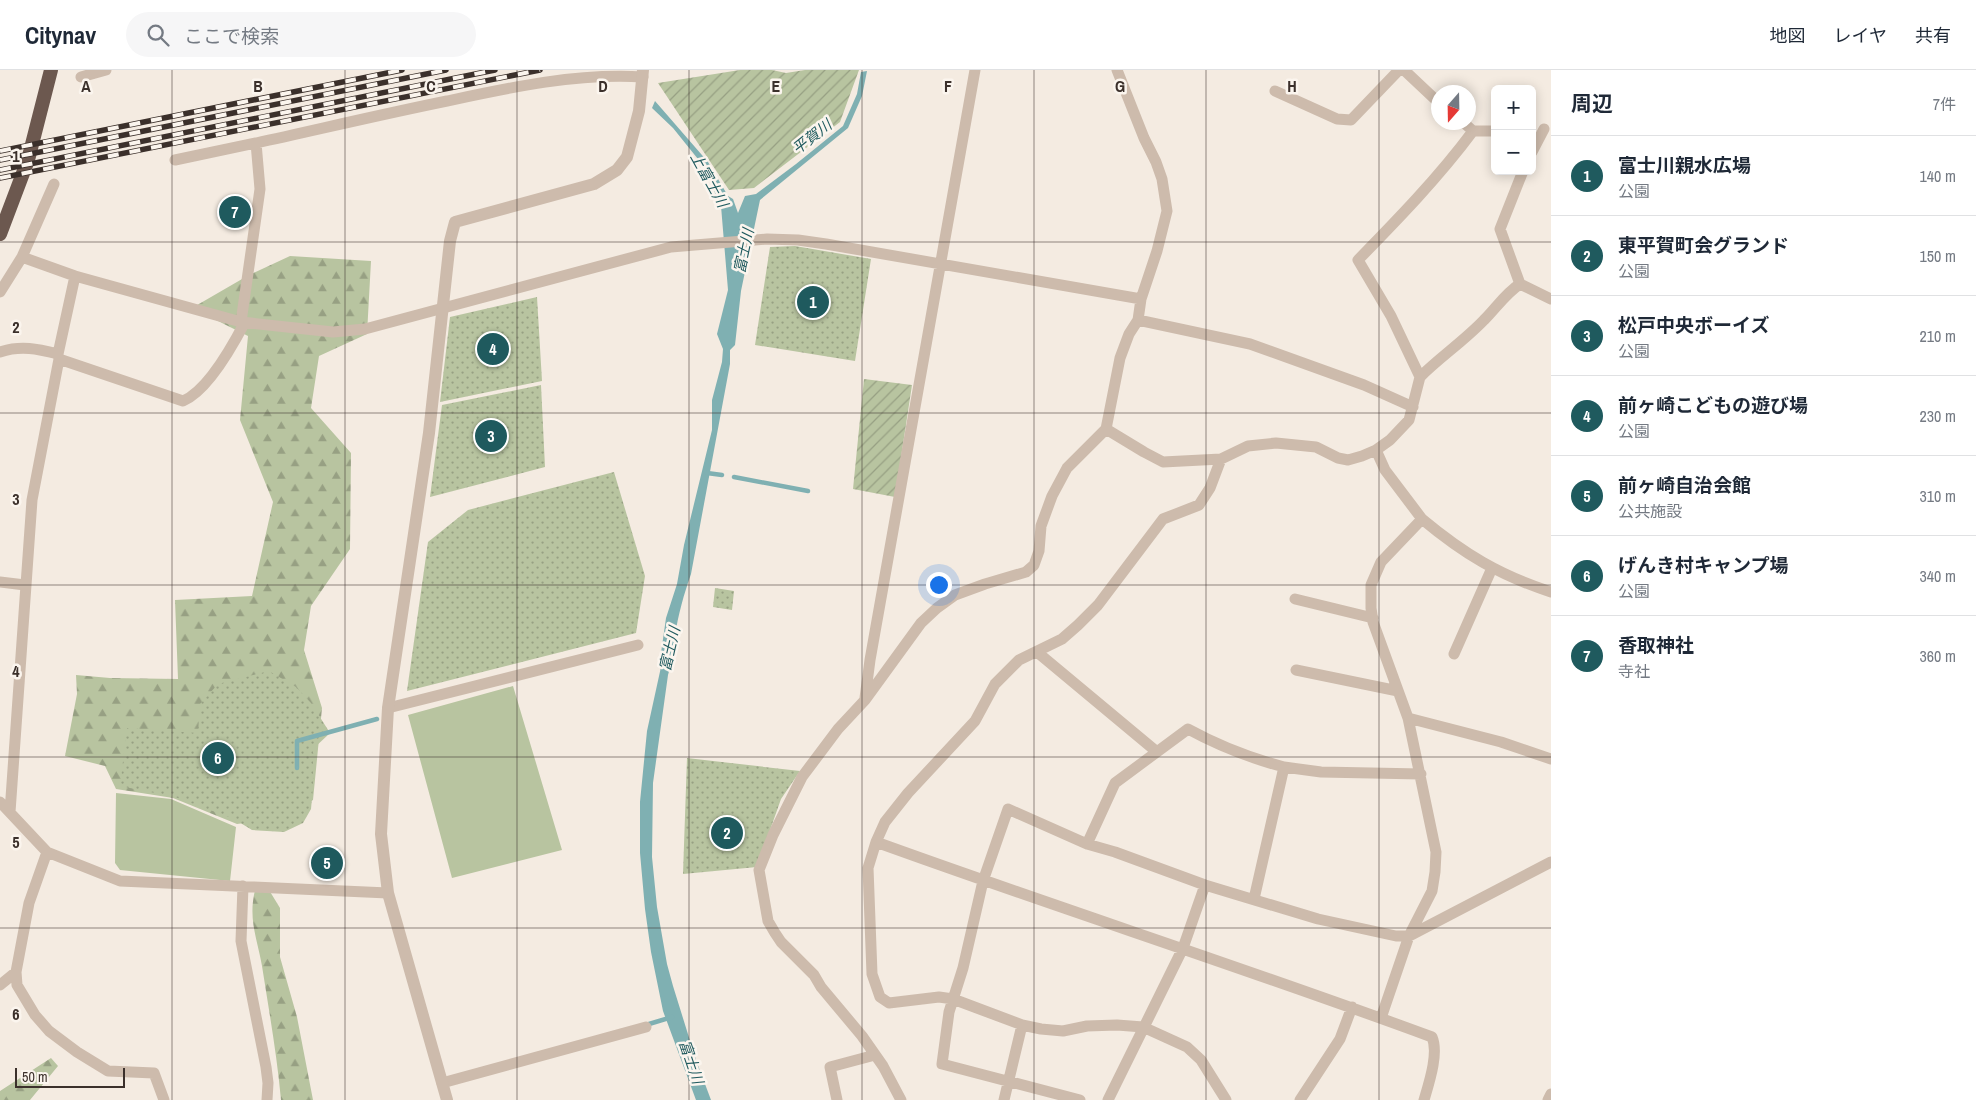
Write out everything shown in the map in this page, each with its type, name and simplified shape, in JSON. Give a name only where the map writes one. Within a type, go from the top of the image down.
[{"type":"highway","points":[[0,234],[20,184],[36,133],[51,70]]},
{"type":"street","points":[[81,77],[106,70]]},
{"type":"street","points":[[865,700],[871,651],[942,263],[975,70]]},
{"type":"street","points":[[902,1100],[862,1036],[821,988],[814,975],[774,933],[768,920],[759,870],[802,777],[838,729],[865,700],[921,623],[937,608],[955,596],[985,584],[1026,572],[1034,565],[1039,552],[1041,526],[1052,496],[1067,468],[1106,429],[1120,358],[1129,334],[1138,320],[1141,299],[1164,227],[1167,211],[1166,198],[1156,162],[1144,138],[1117,70]]},
{"type":"street","points":[[1274,91],[1337,119],[1351,120],[1398,70]]},
{"type":"street","points":[[1404,70],[1431,95]]},
{"type":"street","points":[[175,160],[490,92],[566,78],[643,74],[640,111],[627,157],[617,170],[594,184],[455,222],[450,241],[430,433],[388,708],[381,834],[388,893],[447,1100]]},
{"type":"street","points":[[1536,143],[1542,129]]},
{"type":"street","points":[[1420,377],[1391,316],[1358,260],[1398,221],[1453,158],[1473,131],[1491,131]]},
{"type":"street","points":[[0,352],[33,347],[183,401],[192,397],[217,368],[243,322],[260,189],[256,143]]},
{"type":"street","points":[[1521,175],[1500,229],[1520,284],[1551,299]]},
{"type":"street","points":[[0,292],[22,257],[54,184]]},
{"type":"street","points":[[22,257],[76,276],[243,322],[333,332],[364,329],[671,247],[767,240],[798,240],[942,263],[1141,299]]},
{"type":"street","points":[[10,812],[32,500],[76,276]]},
{"type":"street","points":[[1106,429],[1163,462],[1221,459],[1248,446],[1276,444],[1316,447],[1338,458],[1348,460],[1362,456],[1376,450],[1390,440],[1409,420],[1414,407],[1420,377],[1436,361],[1454,348],[1484,320],[1513,288],[1520,284]]},
{"type":"street","points":[[1138,320],[1250,344],[1364,385],[1414,407]]},
{"type":"street","points":[[1376,450],[1385,470],[1422,519],[1466,553],[1492,568],[1530,586],[1551,592]]},
{"type":"street","points":[[1221,459],[1210,488],[1199,505],[1163,519],[1098,605],[1062,639],[1019,660],[996,684],[975,721],[908,793],[885,822],[876,842],[868,868],[872,974],[880,997],[889,1003],[938,997],[952,999],[1022,1025],[1041,1029],[1063,1031],[1087,1026],[1116,1025],[1143,1027],[1187,1047],[1201,1060],[1226,1100]]},
{"type":"street","points":[[1381,1018],[1409,936],[1432,891],[1436,872],[1436,852],[1408,718],[1373,618],[1371,585],[1381,562],[1422,519]]},
{"type":"street","points":[[1454,654],[1492,568]]},
{"type":"street","points":[[0,582],[25,585]]},
{"type":"street","points":[[1295,599],[1373,618]]},
{"type":"street","points":[[388,708],[638,645]]},
{"type":"street","points":[[1037,652],[1157,752]]},
{"type":"street","points":[[1296,670],[1398,691]]},
{"type":"street","points":[[1408,718],[1501,742],[1551,759]]},
{"type":"street","points":[[1086,844],[1115,783],[1188,729],[1212,742],[1239,753],[1284,767],[1321,772],[1421,774]]},
{"type":"street","points":[[1254,899],[1284,767]]},
{"type":"street","points":[[0,802],[47,852],[120,881],[388,893]]},
{"type":"street","points":[[1080,1100],[942,1064],[952,999],[964,968],[983,881],[1008,809],[1086,844],[1115,852],[1205,885],[1318,919],[1396,936],[1409,936],[1551,862]]},
{"type":"street","points":[[876,842],[983,881],[1352,1007],[1432,1037],[1435,1043],[1430,1080],[1424,1100]]},
{"type":"street","points":[[47,852],[28,903],[16,972],[17,985],[35,1015],[49,1031],[108,1071],[154,1073],[164,1100]]},
{"type":"street","points":[[1108,1100],[1183,948],[1205,885]]},
{"type":"street","points":[[243,886],[241,941],[268,1083],[268,1100]]},
{"type":"street","points":[[0,986],[16,972]]},
{"type":"street","points":[[1300,1100],[1340,1040],[1352,1007]]},
{"type":"street","points":[[1004,1100],[1022,1025]]},
{"type":"street","points":[[442,1083],[646,1027]]},
{"type":"street","points":[[837,1100],[830,1068],[875,1055]]},
{"type":"street","points":[[1548,1100],[1551,1094]]},
{"type":"green space","points":[[740,70],[772,70],[786,73],[805,70],[859,70],[840,122],[754,188],[729,190],[658,83]]},
{"type":"green space","points":[[795,246],[871,259],[855,361],[755,345],[770,247]]},
{"type":"green space","points":[[290,256],[371,261],[367,334],[319,356],[311,408],[351,453],[350,549],[311,606],[304,650],[322,708],[313,800],[283,818],[237,824],[173,798],[116,789],[105,766],[65,756],[77,694],[76,675],[110,678],[178,679],[175,600],[252,596],[273,502],[240,420],[248,336],[192,308],[249,275]]},
{"type":"green space","points":[[537,297],[542,381],[440,402],[450,317]]},
{"type":"green space","points":[[864,379],[912,385],[895,497],[853,489]]},
{"type":"green space","points":[[541,385],[545,467],[430,497],[442,405]]},
{"type":"green space","points":[[614,472],[645,576],[636,633],[407,691],[428,542],[468,510]]},
{"type":"green space","points":[[715,588],[734,591],[732,610],[713,607]]},
{"type":"green space","points":[[269,671],[296,687],[311,703],[330,733],[313,749],[311,809],[303,823],[284,832],[252,830],[234,819],[175,797],[120,786],[127,728],[198,733],[200,704],[218,684]]},
{"type":"green space","points":[[513,686],[562,850],[452,878],[408,715]]},
{"type":"green space","points":[[687,758],[800,771],[781,799],[757,867],[683,874]]},
{"type":"green space","points":[[116,793],[171,799],[236,827],[230,881],[120,870],[115,863]]},
{"type":"green space","points":[[255,890],[269,890],[280,908],[280,957],[297,1017],[313,1100],[281,1100],[270,1016],[253,920],[252,910]]},
{"type":"green space","points":[[51,1058],[58,1066],[30,1100],[0,1100],[0,1091]]},
{"type":"water","name":"富士川","points":[[867,71],[862,96],[848,128],[760,200],[741,291],[735,345],[730,350],[730,364],[691,574],[676,628],[668,675],[653,783],[652,857],[657,907],[667,964],[696,1060],[711,1100],[696,1100],[663,1011],[651,952],[640,853],[640,802],[647,731],[661,667],[666,618],[677,584],[684,545],[712,430],[712,400],[722,362],[723,349],[717,334],[728,290],[721,206],[702,164],[673,128],[652,108],[655,101],[708,162],[728,196],[733,199],[738,213],[745,196],[756,194],[843,126],[857,94],[861,72]]},
{"type":"waterway","points":[[707,473],[722,475]]},
{"type":"waterway","points":[[734,477],[808,491]]},
{"type":"waterway","points":[[297,768],[297,741],[377,719]]},
{"type":"waterway","points":[[649,1024],[672,1017]]},
{"type":"railway","points":[[0,151],[402,70]]},
{"type":"railway","points":[[0,160],[446,70]]},
{"type":"railway","points":[[0,170],[495,70]]},
{"type":"railway","points":[[0,178],[540,70]]},
{"type":"place","name":"香取神社","points":[[235,212]]},
{"type":"place","name":"富士川親水広場","points":[[813,302]]},
{"type":"place","name":"前ヶ崎こどもの遊び場","points":[[493,349]]},
{"type":"place","name":"松戸中央ボーイズ","points":[[491,436]]},
{"type":"place","name":"げんき村キャンプ場","points":[[218,758]]},
{"type":"place","name":"東平賀町会グランド","points":[[727,833]]},
{"type":"place","name":"前ヶ崎自治会館","points":[[327,863]]},
{"type":"water label","name":"平賀川","points":[[812,137]]},
{"type":"water label","name":"上富士川","points":[[709,180]]}]
